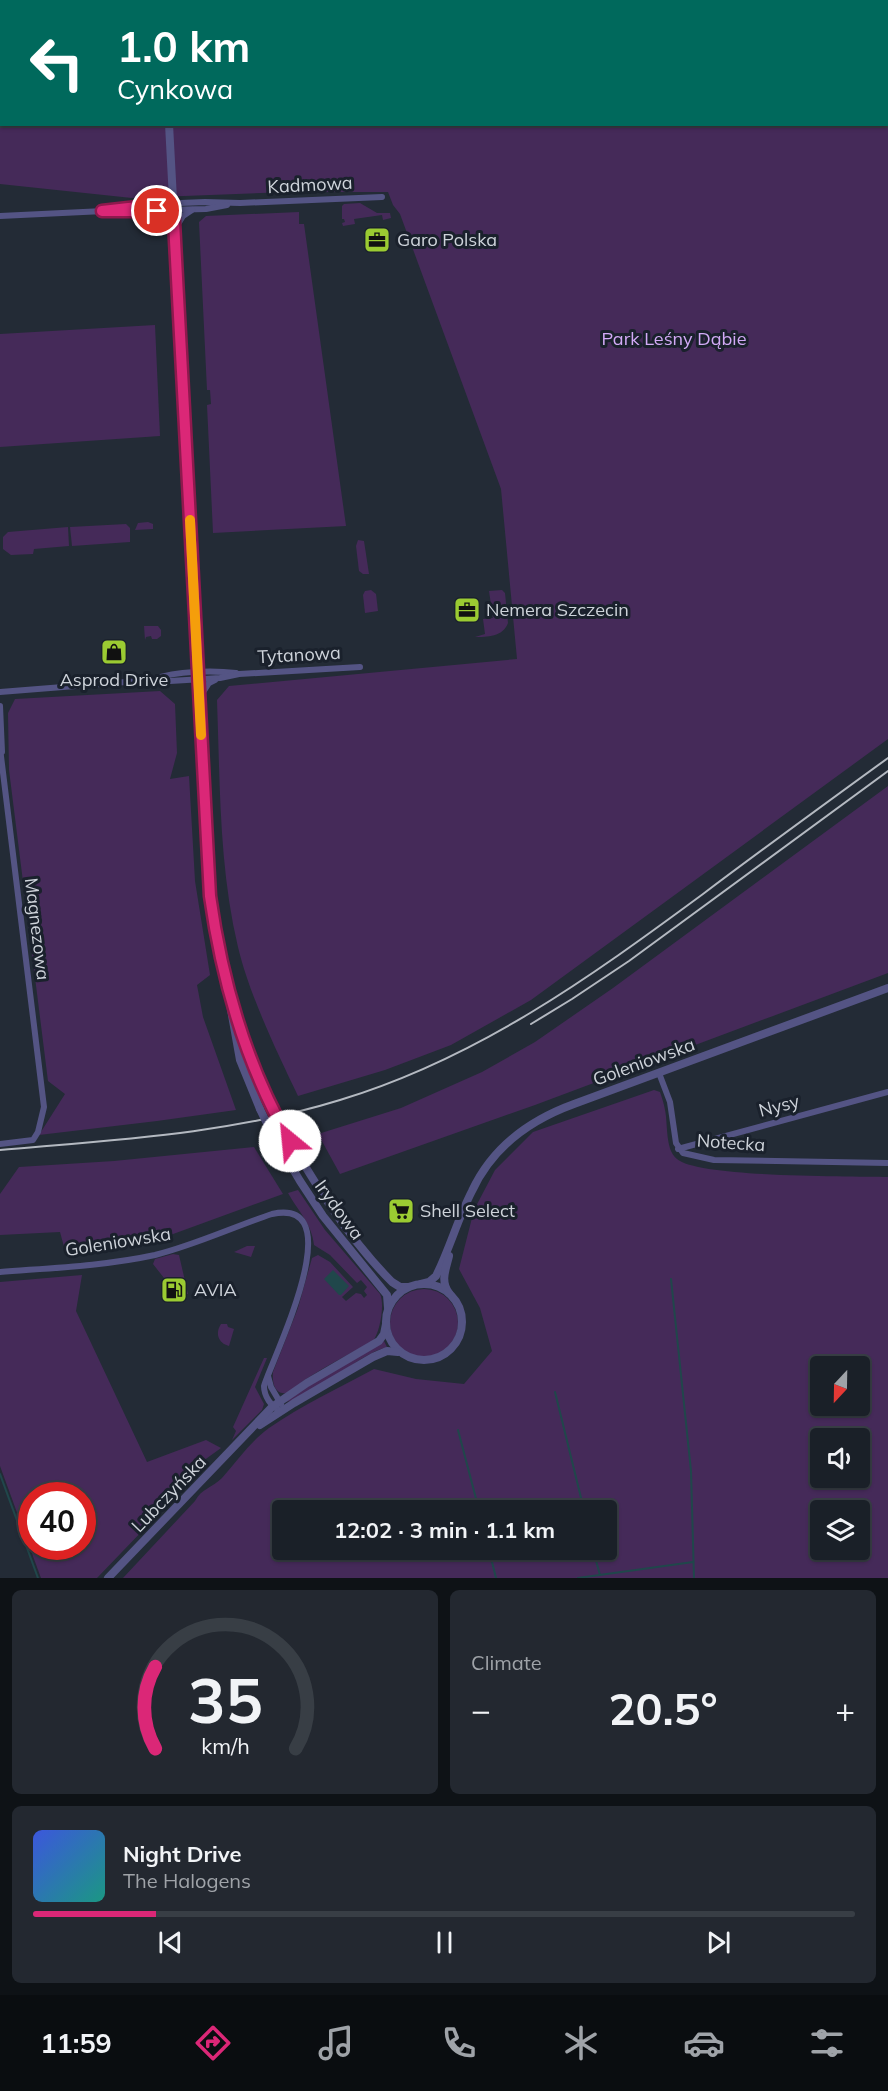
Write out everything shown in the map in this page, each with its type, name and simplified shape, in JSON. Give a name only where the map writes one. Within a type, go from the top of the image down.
[{"type":"street","name":"Irydowa","points":[[169,126],[210,896],[238,1055],[260,1109],[300,1181],[323,1216],[387,1295],[387,1312]]},
{"type":"street","name":"Kadmowa","points":[[173,207],[205,202],[240,203],[382,197]]},
{"type":"street","name":"Kadmowa","points":[[173,207],[195,209],[240,203]]},
{"type":"street","points":[[0,216],[173,207]]},
{"type":"street","points":[[175,230],[185,214],[195,209]]},
{"type":"street","name":"Tytanowa","points":[[198,676],[220,678],[239,674],[360,667]]},
{"type":"street","name":"Tytanowa","points":[[198,676],[223,671],[239,674]]},
{"type":"street","points":[[0,692],[151,680],[160,676],[198,676]]},
{"type":"street","points":[[199,700],[209,683],[220,678]]},
{"type":"street","name":"Magnezowa","points":[[0,706],[2,759]]},
{"type":"street","name":"Magnezowa","points":[[0,748],[44,1103],[41,1123],[33,1140],[0,1144]]},
{"type":"street","name":"Irydowa","points":[[227,985],[249,1052],[272,1106],[283,1130],[319,1190],[360,1246],[392,1282],[400,1287],[412,1286]]},
{"type":"street","name":"Goleniowska","points":[[421,1284],[429,1282],[436,1275],[482,1172],[503,1146],[518,1133],[552,1112],[888,988]]},
{"type":"street","name":"Notecka","points":[[659,1073],[670,1102],[678,1149],[683,1154],[714,1160],[888,1163]]},
{"type":"street","name":"Nysy","points":[[678,1149],[888,1092]]},
{"type":"street","name":"Goleniowska","points":[[0,1272],[104,1263],[148,1256],[196,1242],[272,1214],[284,1213],[298,1218],[306,1227],[309,1240],[306,1266],[263,1389],[278,1406]]},
{"type":"street","name":"Goleniowska","points":[[449,1293],[444,1279],[458,1225]]},
{"type":"street","points":[[421,1284],[435,1286],[449,1293],[459,1307],[462,1319],[461,1332],[456,1343],[443,1356],[429,1360],[414,1359],[403,1354],[390,1341],[386,1324],[387,1312],[396,1295],[421,1284]]},
{"type":"street","name":"Lubczyńska","points":[[108,1578],[278,1406],[307,1383],[379,1341],[384,1334],[386,1324]]},
{"type":"street","name":"Lubczyńska","points":[[278,1406],[381,1353],[391,1350],[403,1354]]},
{"type":"green space","name":"Park Leśny Dąbie","points":[[0,126],[888,126],[888,739],[531,1000],[451,1045],[385,1070],[298,1096],[264,1023],[238,947],[224,856],[217,700],[229,686],[517,659],[501,489],[400,214],[393,205],[388,192],[289,192],[132,198],[0,184]]},
{"type":"green space","points":[[360,203],[377,213],[390,213],[391,218],[383,220],[382,215],[354,219],[355,224],[343,226],[342,223],[345,222],[342,219],[342,206]]},
{"type":"green space","points":[[299,212],[299,224],[304,224],[346,526],[213,533],[207,405],[211,404],[210,390],[207,390],[199,222],[206,216]]},
{"type":"green space","points":[[155,325],[160,436],[0,447],[0,334]]},
{"type":"green space","points":[[138,523],[153,524],[153,529],[135,530]]},
{"type":"green space","points":[[126,524],[130,528],[130,542],[72,546],[70,527]]},
{"type":"green space","points":[[68,527],[69,546],[34,549],[33,554],[11,555],[3,549],[3,537],[8,532]]},
{"type":"green space","points":[[358,540],[364,541],[369,574],[359,571],[356,546]]},
{"type":"green space","points":[[371,590],[376,594],[378,611],[365,613],[363,595],[365,591]]},
{"type":"green space","points":[[502,590],[505,593],[508,623],[506,628],[499,634],[475,637],[485,634],[483,619],[493,618],[489,591]]},
{"type":"green space","points":[[144,626],[158,626],[161,636],[157,639],[152,639],[151,636],[146,637],[145,640]]},
{"type":"green space","points":[[160,691],[175,704],[177,753],[170,779],[189,776],[195,881],[210,975],[197,985],[203,1017],[236,1110],[39,1135],[65,1094],[48,1081],[9,770],[8,713],[15,699]]},
{"type":"green space","points":[[888,786],[888,973],[535,1105],[340,1174],[318,1134],[401,1108],[482,1072],[535,1042],[613,988]]},
{"type":"green space","points":[[654,1090],[660,1092],[663,1101],[670,1149],[677,1159],[691,1165],[744,1173],[888,1177],[888,1578],[123,1578],[201,1493],[222,1478],[256,1439],[307,1404],[374,1369],[416,1379],[464,1384],[492,1351],[480,1308],[459,1269],[474,1210],[495,1170],[533,1132]]},
{"type":"green space","points":[[254,1147],[283,1194],[143,1245],[66,1254],[60,1232],[0,1235],[0,1194],[19,1167],[114,1161]]},
{"type":"green space","points":[[298,1190],[325,1230],[380,1294],[382,1311],[378,1331],[373,1341],[314,1374],[291,1391],[282,1393],[276,1390],[273,1372],[298,1308],[312,1258],[318,1255],[330,1262],[353,1287],[342,1297],[346,1301],[356,1293],[361,1294],[364,1298],[367,1295],[364,1291],[367,1287],[361,1280],[357,1283],[330,1255],[314,1245],[308,1224],[288,1193]]},
{"type":"green space","points":[[247,1246],[255,1246],[251,1257],[234,1252]]},
{"type":"green space","points":[[173,1254],[179,1255],[188,1294],[178,1295],[178,1288],[164,1278],[153,1264],[155,1259]]},
{"type":"green space","points":[[82,1275],[76,1311],[147,1462],[206,1440],[221,1448],[203,1461],[195,1476],[97,1578],[41,1578],[34,1560],[96,1560],[96,1482],[18,1482],[18,1515],[0,1466],[0,1282]]},
{"type":"green space","points":[[424,1289],[437,1292],[448,1299],[455,1310],[458,1323],[455,1336],[448,1347],[437,1354],[424,1357],[411,1354],[400,1347],[393,1336],[390,1323],[393,1310],[400,1299],[411,1292]]},
{"type":"green space","points":[[221,1324],[227,1324],[228,1327],[234,1329],[229,1346],[222,1343],[219,1337],[218,1331]]},
{"type":"green space","points":[[384,1341],[387,1347],[362,1359],[307,1394],[284,1402],[301,1390]]},
{"type":"green space","points":[[264,1358],[267,1358],[255,1387],[264,1404],[262,1410],[232,1440],[236,1431],[233,1427]]},
{"type":"shaded area","points":[[333,1270],[349,1286],[341,1295],[324,1279]]},
{"type":"waterway","points":[[671,1279],[691,1471],[694,1578]]},
{"type":"waterway","points":[[555,1392],[582,1500]]},
{"type":"waterway","points":[[458,1430],[476,1500]]},
{"type":"waterway","points":[[0,1474],[38,1578]]},
{"type":"waterway","points":[[492,1560],[496,1578]]},
{"type":"waterway","points":[[596,1560],[600,1575]]},
{"type":"waterway","points":[[578,1578],[693,1562]]},
{"type":"railway","points":[[0,1150],[129,1139],[256,1121],[340,1100],[391,1083],[439,1062],[530,1013],[618,956],[888,758]]},
{"type":"railway","points":[[531,1024],[629,961],[888,771]]},
{"type":"slow traffic","points":[[190,520],[201,735]]},
{"type":"place","name":"Garo Polska","points":[[377,240]]},
{"type":"place","name":"Nemera Szczecin","points":[[467,610]]},
{"type":"place","name":"Asprod Drive","points":[[114,652]]},
{"type":"place","name":"Shell Select","points":[[401,1211]]},
{"type":"place","name":"AVIA","points":[[174,1290]]},
{"type":"route","points":[[157,211],[102,211],[173,203],[210,896],[227,985],[241,1028],[256,1071],[290,1141]]}]
